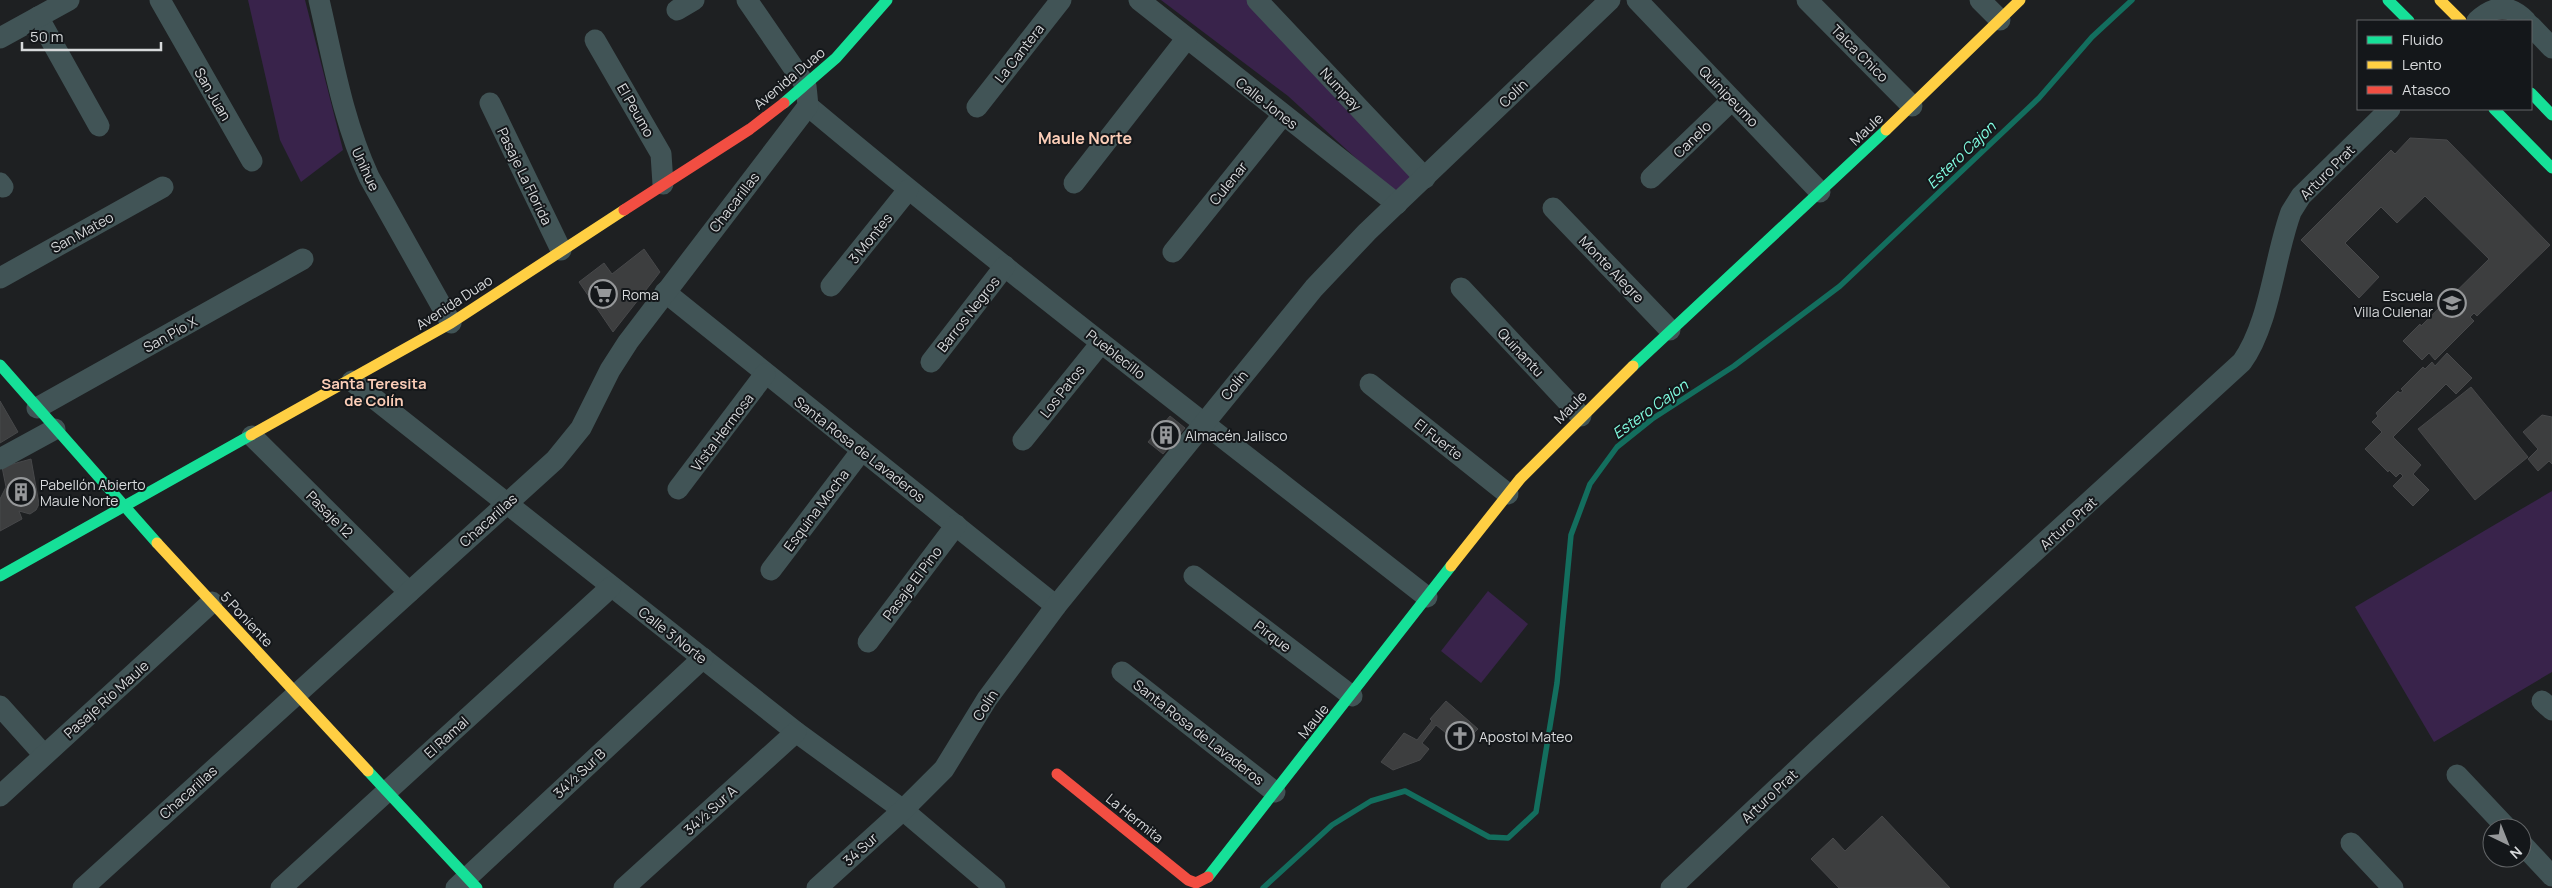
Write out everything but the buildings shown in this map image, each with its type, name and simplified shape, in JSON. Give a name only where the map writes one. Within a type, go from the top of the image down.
[{"type":"street","points":[[0,38],[69,0]]},
{"type":"street","name":"San Juan","points":[[160,0],[252,161]]},
{"type":"street","name":"Unihue","points":[[319,0],[347,120],[358,154],[373,185],[451,323]]},
{"type":"street","name":"Pueblecillo","points":[[747,0],[807,96],[908,190],[1427,598]]},
{"type":"street","name":"Avenida Duao","points":[[0,576],[352,381],[451,323],[663,184],[750,129],[807,96],[836,58],[887,0]]},
{"type":"street","name":"La Cantera","points":[[977,107],[1061,0]]},
{"type":"street","name":"Calle Jones","points":[[1139,0],[1396,204]]},
{"type":"street","name":"Numpay","points":[[1257,0],[1425,178]]},
{"type":"street","name":"Colín","points":[[903,810],[949,763],[987,699],[1056,606],[1314,288],[1396,204],[1610,0]]},
{"type":"street","name":"Quinipeumo","points":[[1637,0],[1820,192]]},
{"type":"street","name":"Talca Chico","points":[[1807,0],[1912,106]]},
{"type":"street","points":[[1980,0],[2000,20]]},
{"type":"street","name":"Maule","points":[[1196,883],[1206,879],[1352,696],[1508,494],[1582,416],[1670,330],[1912,106],[2020,0]]},
{"type":"street","points":[[2388,0],[2408,20]]},
{"type":"street","points":[[2440,0],[2460,20]]},
{"type":"street","points":[[2478,20],[2492,10],[2504,8],[2516,12],[2525,20]]},
{"type":"street","points":[[38,17],[99,126]]},
{"type":"street","points":[[2532,27],[2552,48]]},
{"type":"street","points":[[1074,184],[1187,38]]},
{"type":"street","name":"El Peumo","points":[[595,40],[661,154],[663,184]]},
{"type":"street","points":[[2532,94],[2552,115]]},
{"type":"street","name":"Chacarillas","points":[[83,888],[555,460],[572,441],[589,415],[617,357],[807,96]]},
{"type":"street","name":"Canelo","points":[[1651,178],[1732,100]]},
{"type":"street","name":"Pasaje La Florida","points":[[490,103],[561,250]]},
{"type":"street","name":"Arturo Prat","points":[[1671,888],[1823,745],[2242,362],[2258,331],[2291,212],[2301,196],[2389,110]]},
{"type":"street","points":[[2495,110],[2552,168]]},
{"type":"street","name":"Culenar","points":[[1173,252],[1283,115]]},
{"type":"street","name":"San Mateo","points":[[0,278],[163,187]]},
{"type":"street","name":"3 Montes","points":[[832,286],[908,190]]},
{"type":"street","name":"Monte Alegre","points":[[1553,208],[1670,330]]},
{"type":"street","name":"San Pío X","points":[[37,408],[303,260]]},
{"type":"street","name":"Barros Negros","points":[[931,362],[1005,266]]},
{"type":"street","name":"Quinantu","points":[[1461,288],[1582,416]]},
{"type":"street","name":"Santa Rosa de Lavaderos","points":[[665,292],[1056,606]]},
{"type":"street","name":"Los Patos","points":[[1024,440],[1101,343]]},
{"type":"street","name":"5 Poniente","points":[[0,365],[124,508],[388,791],[467,884]]},
{"type":"street","name":"Vista Hermosa","points":[[678,489],[765,374]]},
{"type":"street","name":"Calle 3 Norte","points":[[352,381],[796,732],[903,810],[995,888]]},
{"type":"street","name":"El Fuerte","points":[[1370,384],[1508,494]]},
{"type":"street","points":[[0,459],[55,428]]},
{"type":"street","name":"Pasaje 12","points":[[252,436],[409,592]]},
{"type":"street","name":"Esquina Mocha","points":[[771,570],[862,450]]},
{"type":"street","name":"Pasaje El Pino","points":[[868,642],[956,525]]},
{"type":"street","name":"Pirque","points":[[1194,576],[1352,696]]},
{"type":"street","name":"El Ramal","points":[[281,888],[611,587]]},
{"type":"street","name":"Pasaje Río Maule","points":[[0,796],[212,602]]},
{"type":"street","name":"34½ Sur B","points":[[467,884],[703,658]]},
{"type":"street","name":"Santa Rosa de Lavaderos","points":[[1122,672],[1275,792]]},
{"type":"street","points":[[0,706],[44,756]]},
{"type":"street","name":"34½ Sur A","points":[[624,888],[796,732]]},
{"type":"street","name":"La Hermita","points":[[1057,774],[1188,880],[1196,883]]},
{"type":"street","points":[[2457,775],[2498,818]]},
{"type":"street","name":"34 Sur","points":[[828,885],[903,810]]},
{"type":"street","points":[[2351,843],[2393,888]]},
{"type":"street","points":[[2532,855],[2552,876]]},
{"type":"shaded area","points":[[248,0],[305,0],[343,150],[301,182],[280,140]]},
{"type":"shaded area","points":[[1161,0],[1248,0],[1413,175],[1394,193],[1288,96]]},
{"type":"shaded area","points":[[2552,491],[2552,672],[2434,742],[2355,607]]},
{"type":"shaded area","points":[[1488,591],[1528,624],[1481,683],[1441,651]]},
{"type":"waterway","name":"Estero Cajon","points":[[1263,888],[1332,825],[1371,801],[1405,791],[1489,837],[1508,838],[1536,812],[1557,683],[1571,535],[1590,484],[1617,447],[1652,419],[1734,366],[1840,286],[2039,98],[2092,37],[2132,0]]},
{"type":"traffic: fast","points":[[784,103],[836,58],[887,0]]},
{"type":"traffic: fast","points":[[2388,0],[2408,20]]},
{"type":"traffic: fast","points":[[2532,94],[2552,115]]},
{"type":"traffic: fast","points":[[2495,110],[2552,168]]},
{"type":"traffic: fast","points":[[1633,366],[1886,130]]},
{"type":"traffic: fast","points":[[0,365],[157,543]]},
{"type":"traffic: fast","points":[[0,576],[251,435]]},
{"type":"traffic: fast","points":[[1208,877],[1451,566]]},
{"type":"traffic: fast","points":[[368,771],[477,888]]},
{"type":"traffic: slow","points":[[1886,130],[2020,0]]},
{"type":"traffic: slow","points":[[2440,0],[2460,20]]},
{"type":"traffic: slow","points":[[251,435],[451,323],[624,210]]},
{"type":"traffic: slow","points":[[1451,566],[1520,479],[1633,366]]},
{"type":"traffic: slow","points":[[157,543],[368,771]]},
{"type":"traffic: jam","points":[[624,210],[750,129],[784,103]]},
{"type":"traffic: jam","points":[[1057,774],[1188,880],[1196,883],[1208,877]]},
{"type":"place","name":"Roma","points":[[603,294]]},
{"type":"place","name":"Escuela Villa Culenar","points":[[2452,303]]},
{"type":"place","name":"Almacén Jalisco","points":[[1166,435]]},
{"type":"place","name":"Pabellón Abierto Maule Norte","points":[[21,492]]},
{"type":"place","name":"Apostol Mateo","points":[[1460,736]]},
{"type":"district","name":"Maule Norte","points":[[1085,138]]},
{"type":"district","name":"Santa Teresita de Colín","points":[[374,392]]}]
